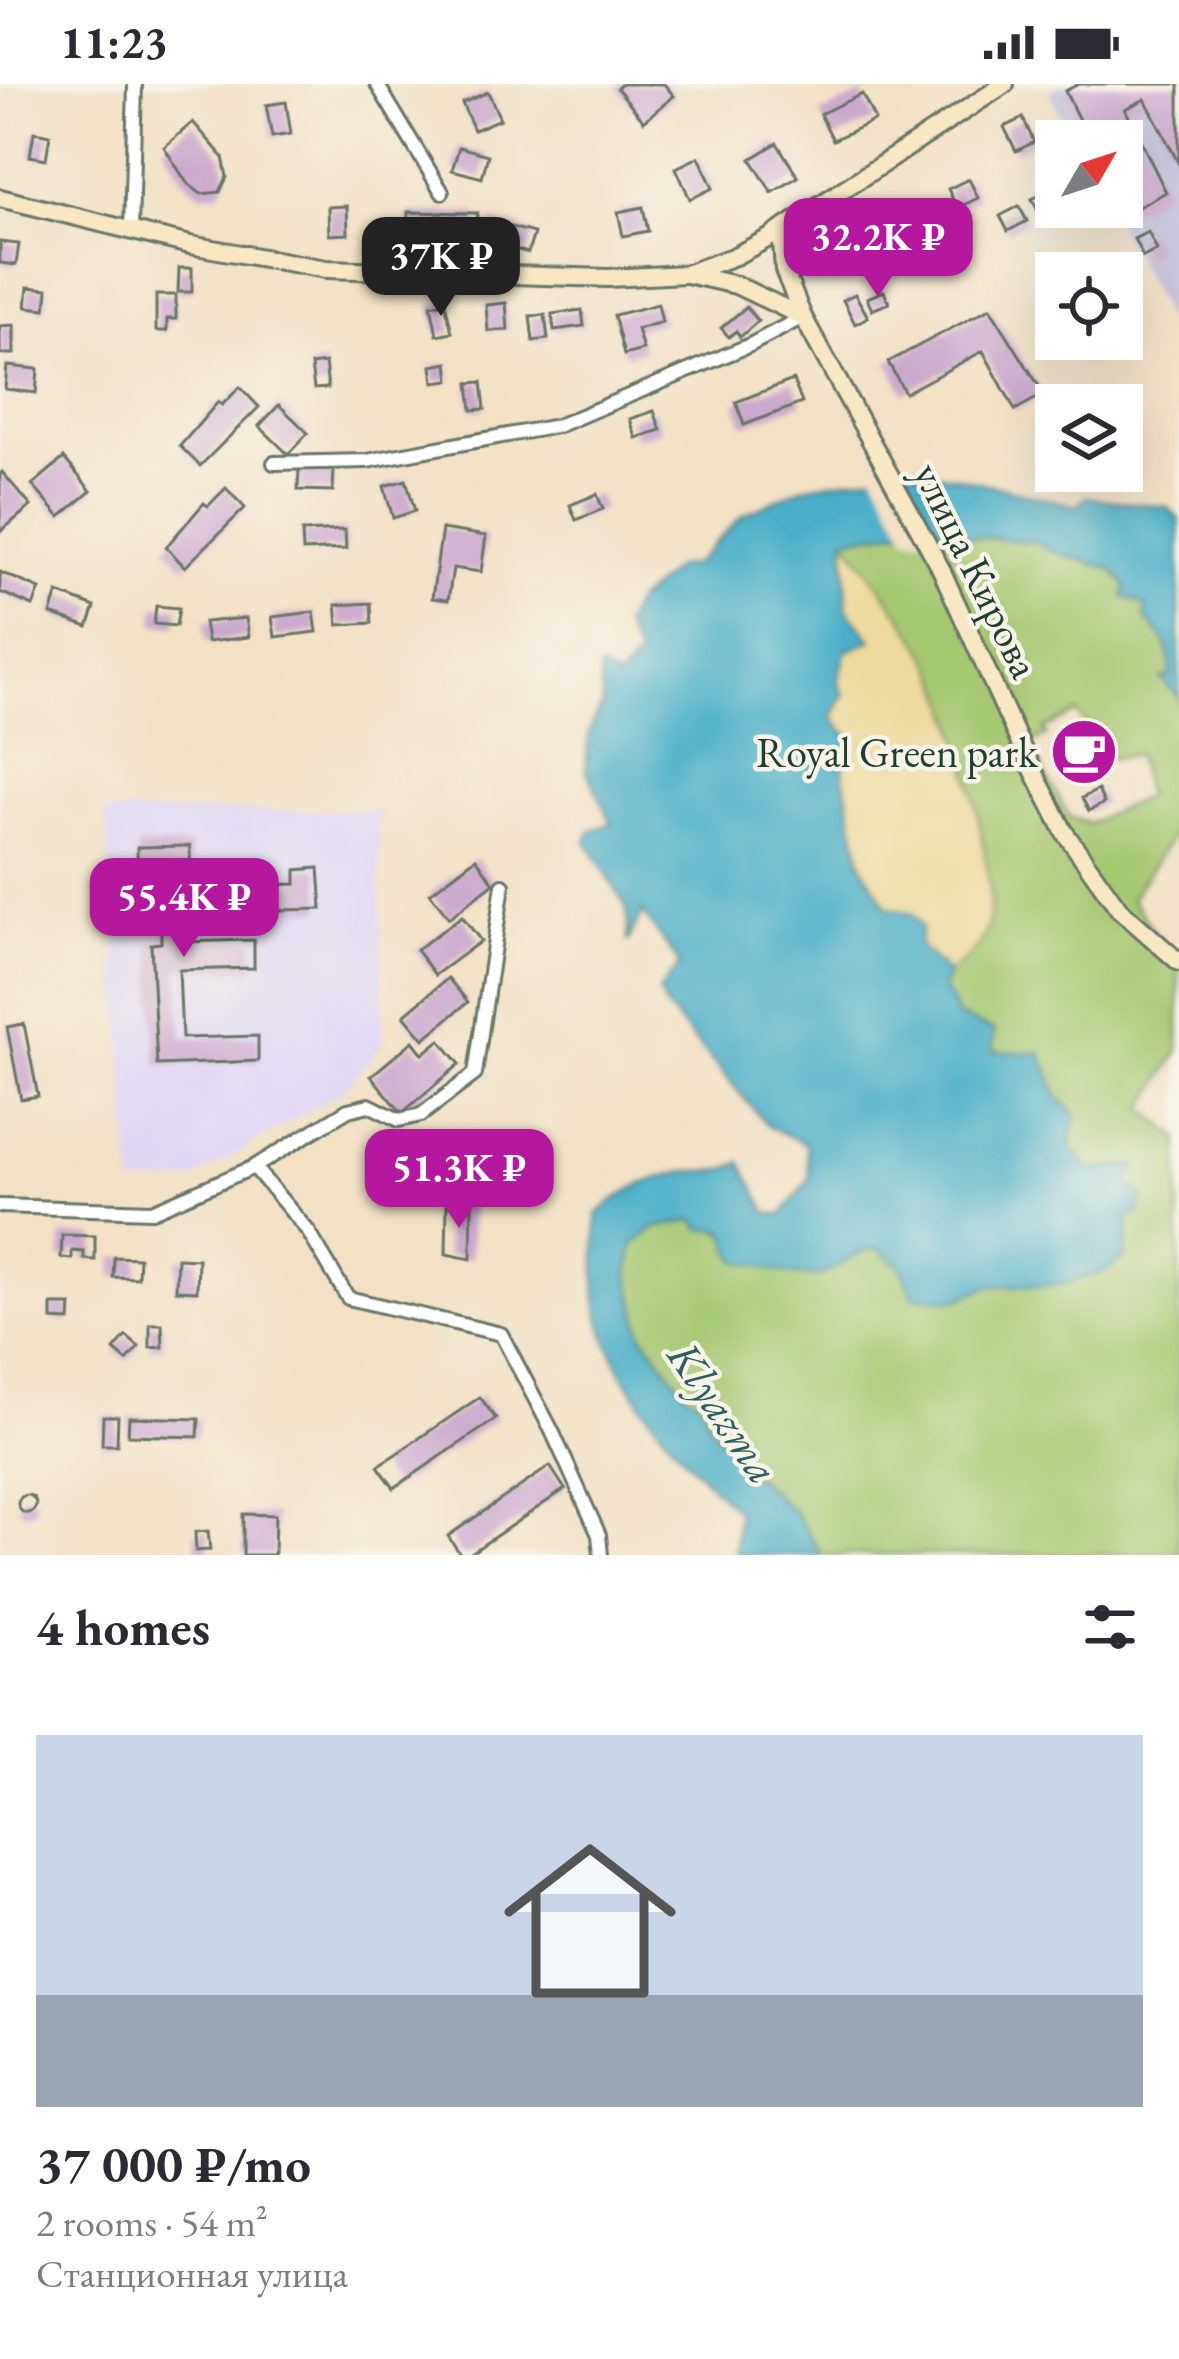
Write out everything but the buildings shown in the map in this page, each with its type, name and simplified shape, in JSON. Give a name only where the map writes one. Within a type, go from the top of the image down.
[{"type":"main road","points":[[685,274],[735,256],[781,230],[1005,84]]},
{"type":"main road","points":[[0,198],[190,245],[326,269],[608,278],[685,274],[736,285],[803,317]]},
{"type":"main road","name":"улица Кирова","points":[[781,230],[784,270],[803,317],[940,566],[1065,833],[1119,909],[1179,962]]},
{"type":"street","points":[[131,230],[135,84]]},
{"type":"street","points":[[376,84],[442,192]]},
{"type":"street","points":[[274,463],[367,461],[557,426],[750,345],[803,317]]},
{"type":"street","points":[[0,1206],[152,1211],[254,1167],[348,1110],[370,1105],[400,1120],[421,1114],[475,1074],[503,885]]},
{"type":"street","points":[[254,1167],[308,1231],[348,1298],[501,1334],[590,1514],[602,1555]]},
{"type":"shaded area","points":[[1063,84],[1179,84],[1179,344],[1143,275],[1143,252],[1131,252],[1119,228],[1143,228],[1143,120],[1064,120],[1049,91]]},
{"type":"shaded area","points":[[378,810],[384,1042],[343,1090],[189,1182],[133,1185],[105,812]]},
{"type":"green space","points":[[900,530],[1034,542],[1112,569],[1146,605],[1145,619],[1169,651],[1170,677],[1162,680],[1179,697],[1179,826],[1131,898],[1179,968],[1179,1050],[1144,1109],[1179,1138],[1179,1555],[822,1555],[795,1513],[735,1458],[711,1428],[699,1400],[687,1394],[642,1334],[629,1273],[633,1244],[655,1228],[695,1220],[821,1275],[855,1252],[877,1248],[902,1268],[914,1296],[957,1300],[990,1286],[1061,1285],[1129,1216],[1140,1213],[1143,1196],[1127,1183],[1089,1170],[1070,1145],[1076,1115],[1058,1097],[1041,1053],[993,1052],[994,1031],[958,1017],[942,988],[845,538]],"holes":[[[1077,713],[1112,759],[1136,754],[1146,796],[1088,824],[1069,817],[1029,745],[1047,735],[1044,729]]]},
{"type":"sand","points":[[845,538],[938,675],[975,800],[988,875],[988,925],[977,947],[948,973],[919,946],[921,927],[887,907],[862,865],[832,718],[844,694],[838,683],[846,652]]},
{"type":"water","points":[[907,469],[1078,506],[1086,497],[1167,507],[1179,519],[1179,697],[1161,679],[1170,677],[1166,644],[1145,619],[1145,605],[1123,596],[1127,587],[1112,569],[1034,542],[900,530],[845,538],[847,609],[872,640],[846,652],[838,683],[844,694],[832,718],[849,736],[852,757],[842,767],[862,865],[887,907],[912,914],[921,927],[919,946],[948,973],[943,988],[958,1016],[994,1031],[993,1051],[1041,1053],[1058,1097],[1076,1115],[1070,1145],[1089,1170],[1137,1165],[1128,1183],[1143,1196],[1140,1213],[1129,1217],[1126,1256],[1106,1271],[1060,1285],[990,1286],[957,1300],[913,1296],[902,1268],[877,1248],[824,1274],[804,1276],[736,1260],[724,1230],[701,1229],[695,1220],[655,1228],[634,1244],[629,1273],[642,1334],[687,1394],[699,1400],[711,1428],[735,1458],[795,1513],[822,1555],[735,1555],[737,1511],[652,1418],[605,1335],[595,1273],[597,1214],[648,1182],[741,1162],[768,1213],[782,1215],[810,1178],[806,1144],[768,1126],[664,1005],[659,992],[680,964],[642,912],[628,942],[627,908],[587,842],[591,831],[612,823],[586,769],[589,732],[603,703],[599,669],[618,679],[638,657],[623,626],[634,604],[676,567],[693,565],[742,516],[803,487]]},
{"type":"pier","points":[[901,464],[940,540],[907,537],[872,469]]},
{"type":"place","name":"Royal Green park","points":[[1084,752]]},
{"type":"water label","name":"Klyazma","points":[[724,1412]]}]
